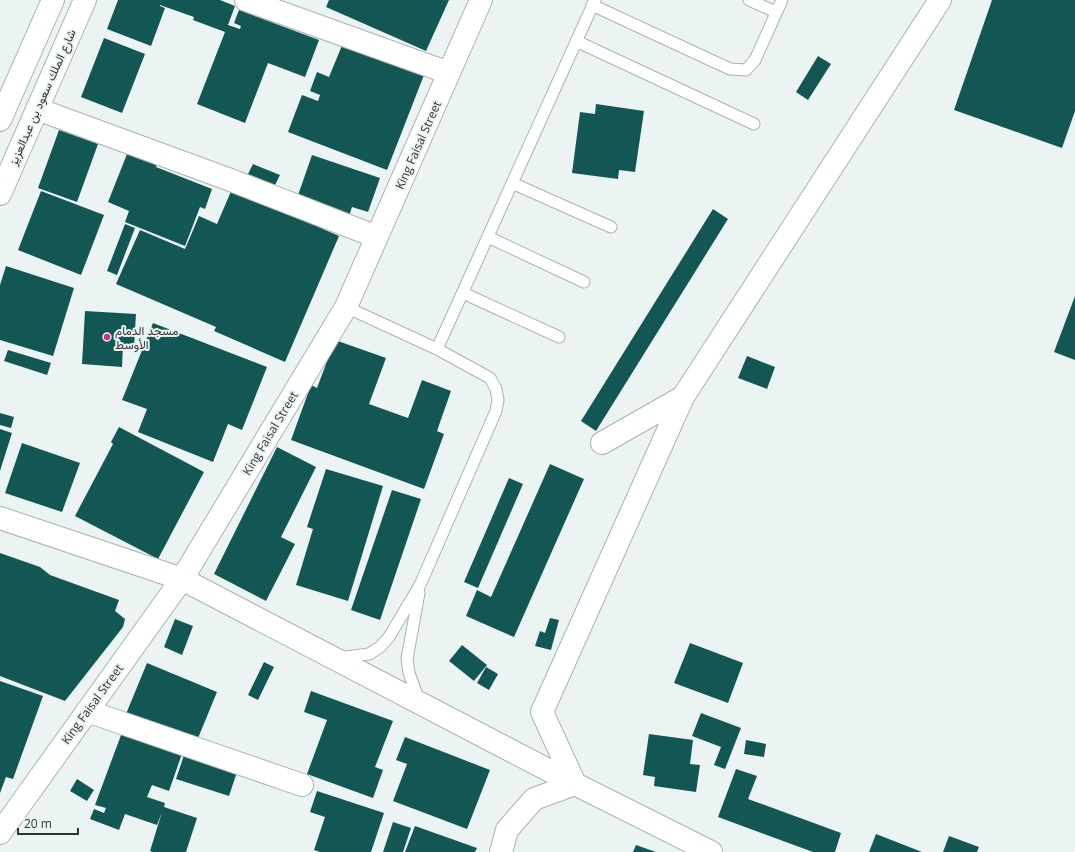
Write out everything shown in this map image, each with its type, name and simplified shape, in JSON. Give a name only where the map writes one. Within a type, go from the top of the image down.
[{"type":"street","points":[[0,120],[53,0]]},
{"type":"street","name":"شارع الملك سعود بن عبدالعزيز","points":[[0,194],[85,0]]},
{"type":"street","points":[[246,0],[449,73]]},
{"type":"street","name":"King Faisal Street","points":[[0,833],[182,579],[346,307],[481,0]]},
{"type":"street","points":[[575,784],[542,712],[683,397],[940,0]]},
{"type":"street","points":[[37,109],[377,237]]},
{"type":"street","points":[[602,443],[683,397]]},
{"type":"street","points":[[0,518],[182,579],[575,784],[709,852]]},
{"type":"street","points":[[87,711],[302,784]]},
{"type":"street","points":[[501,852],[507,830],[534,799],[575,784]]},
{"type":"lane","points":[[749,0],[776,12]]},
{"type":"lane","points":[[438,349],[594,2],[730,69],[746,70],[755,60],[782,0]]},
{"type":"lane","points":[[576,41],[754,124]]},
{"type":"lane","points":[[512,183],[612,227]]},
{"type":"lane","points":[[488,237],[584,282]]},
{"type":"lane","points":[[463,293],[559,337]]},
{"type":"lane","points":[[335,658],[368,654],[380,647],[389,637],[420,585],[496,411],[498,400],[496,389],[490,378],[438,349],[346,307]]},
{"type":"lane","points":[[419,702],[406,659],[420,585]]},
{"type":"building","points":[[118,0],[220,0],[235,6],[228,25],[240,29],[241,26],[234,23],[239,10],[319,40],[305,77],[268,63],[245,123],[197,104],[225,32],[193,20],[194,17],[160,5],[165,8],[151,46],[107,29]]},
{"type":"building","points":[[329,0],[449,0],[426,51],[326,7]]},
{"type":"building","points":[[992,0],[1075,0],[1075,111],[1062,148],[954,110]]},
{"type":"building","points":[[104,38],[145,54],[122,113],[81,97]]},
{"type":"building","points":[[343,43],[424,75],[387,170],[288,132],[302,95],[318,101],[320,95],[310,91],[317,72],[329,77]]},
{"type":"building","points":[[818,56],[831,64],[808,100],[796,92]]},
{"type":"building","points":[[596,104],[644,111],[635,172],[619,170],[618,179],[572,173],[580,112],[595,114]]},
{"type":"building","points":[[59,130],[98,144],[77,202],[38,188]]},
{"type":"building","points":[[129,149],[158,161],[156,167],[212,189],[205,209],[200,207],[185,246],[125,222],[129,211],[108,202]]},
{"type":"building","points":[[312,155],[380,178],[368,212],[352,207],[348,219],[296,201]]},
{"type":"building","points":[[253,164],[280,175],[275,185],[248,174]]},
{"type":"building","points":[[232,189],[339,236],[285,362],[214,331],[216,327],[116,284],[140,230],[185,249],[199,216],[217,224]]},
{"type":"building","points":[[41,191],[104,215],[81,275],[18,250]]},
{"type":"building","points":[[713,209],[728,219],[596,431],[581,421]]},
{"type":"building","points":[[125,224],[135,228],[117,275],[107,271]]},
{"type":"building","points":[[6,266],[74,288],[53,356],[0,340],[0,285]]},
{"type":"building","points":[[1075,296],[1075,360],[1054,352]]},
{"type":"building","points":[[85,311],[136,314],[134,346],[123,345],[122,367],[82,364]]},
{"type":"building","points":[[153,323],[267,367],[242,430],[228,424],[213,462],[138,432],[147,409],[122,400]]},
{"type":"building","points":[[335,340],[386,358],[369,404],[408,418],[422,380],[451,391],[437,431],[444,434],[424,489],[291,440],[311,385],[317,388]]},
{"type":"building","points":[[8,350],[51,363],[47,375],[4,361]]},
{"type":"building","points":[[747,356],[775,367],[767,389],[738,378]]},
{"type":"building","points":[[0,413],[14,417],[11,428],[0,425]]},
{"type":"building","points":[[119,427],[204,472],[158,559],[75,516],[113,444],[111,442]]},
{"type":"building","points":[[0,429],[12,433],[0,471]]},
{"type":"building","points":[[22,443],[80,463],[62,512],[5,493]]},
{"type":"building","points":[[277,447],[316,467],[281,537],[295,544],[266,601],[214,574]]},
{"type":"building","points":[[550,464],[584,479],[514,637],[466,616],[477,590],[491,597]]},
{"type":"building","points":[[326,469],[383,486],[348,601],[296,585],[313,529],[307,527]]},
{"type":"building","points":[[509,478],[523,484],[478,588],[464,582]]},
{"type":"building","points":[[392,490],[421,499],[380,620],[351,610]]},
{"type":"building","points":[[0,553],[40,567],[50,575],[119,600],[115,611],[125,619],[123,627],[65,701],[0,676]]},
{"type":"building","points":[[550,618],[559,620],[551,650],[535,646],[540,631],[545,633]]},
{"type":"building","points":[[175,619],[193,626],[182,655],[164,647]]},
{"type":"building","points":[[690,643],[743,663],[728,703],[674,683]]},
{"type":"building","points":[[462,645],[487,665],[474,681],[449,661]]},
{"type":"building","points":[[264,662],[274,667],[258,700],[248,695]]},
{"type":"building","points":[[147,663],[217,692],[196,743],[126,714]]},
{"type":"building","points":[[486,667],[498,674],[489,690],[477,683]]},
{"type":"building","points":[[0,681],[43,696],[13,779],[6,777],[0,793]]},
{"type":"building","points":[[311,691],[393,721],[375,767],[383,770],[373,798],[307,774],[327,720],[304,712]]},
{"type":"building","points":[[701,713],[741,728],[725,769],[714,765],[721,747],[692,736]]},
{"type":"building","points":[[124,727],[184,748],[169,791],[152,785],[147,797],[165,803],[164,807],[197,818],[186,852],[150,851],[162,812],[157,825],[125,814],[119,830],[90,819],[94,809],[104,813],[106,808],[95,805]]},
{"type":"building","points":[[649,734],[693,740],[690,764],[700,765],[696,792],[654,786],[655,777],[643,775]]},
{"type":"building","points":[[405,737],[490,770],[467,829],[393,801],[407,764],[396,760]]},
{"type":"building","points":[[746,740],[766,744],[764,757],[744,754]]},
{"type":"building","points":[[185,752],[238,769],[229,796],[176,779]]},
{"type":"building","points":[[736,769],[757,776],[748,799],[841,833],[835,852],[813,852],[718,817]]},
{"type":"building","points":[[77,779],[94,790],[87,801],[70,791]]},
{"type":"building","points":[[317,791],[384,813],[371,852],[320,852],[314,850],[325,817],[310,812]]},
{"type":"building","points":[[393,822],[411,828],[403,852],[383,852]]},
{"type":"building","points":[[415,826],[477,848],[475,852],[405,852]]},
{"type":"building","points":[[876,834],[922,852],[869,852]]},
{"type":"building","points":[[949,836],[979,847],[977,852],[943,852]]},
{"type":"building","points":[[636,845],[656,852],[633,852]]},
{"type":"place","name":"مسجد الدمام الأوسط","points":[[107,337]]}]
